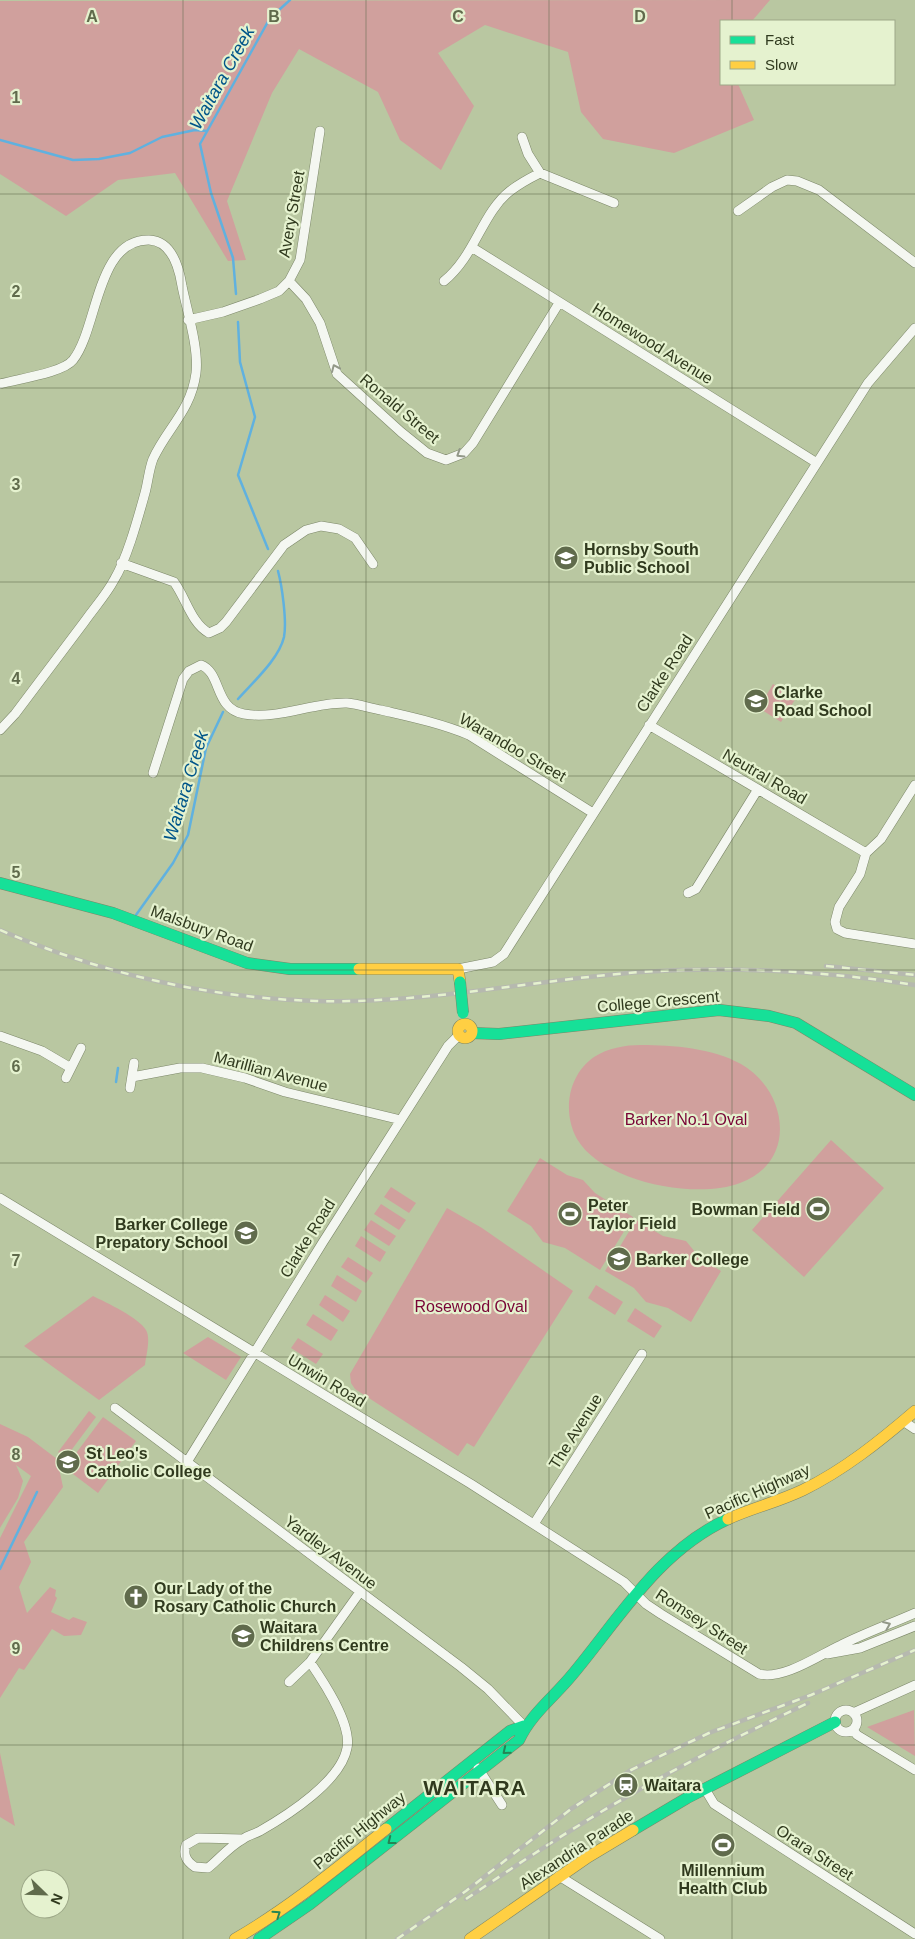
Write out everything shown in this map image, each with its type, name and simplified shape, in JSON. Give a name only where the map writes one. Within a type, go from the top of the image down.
[{"type":"street","name":"Avery Street","points":[[188,320],[223,312],[260,299],[278,291],[289,281],[300,260],[320,131]]},
{"type":"street","points":[[522,136],[528,154],[540,173],[614,203]]},
{"type":"street","points":[[444,281],[455,272],[473,248],[498,204],[510,191],[540,173]]},
{"type":"street","points":[[738,211],[772,187],[787,180],[797,181],[819,190],[915,263]]},
{"type":"street","points":[[0,384],[48,372],[72,362],[80,347],[111,263],[125,247],[148,240],[161,242],[174,256],[181,278],[196,371],[192,391],[178,421],[153,459],[144,496],[122,563],[114,580],[15,714],[0,730]]},
{"type":"street","name":"Homewood Avenue","points":[[473,248],[817,463]]},
{"type":"street","name":"Ronald Street","points":[[289,281],[306,298],[320,323],[337,374],[382,416],[427,452],[446,460],[464,453],[473,443],[560,304]]},
{"type":"street","name":"Clarke Road","points":[[458,969],[493,962],[504,954],[868,383],[915,328]]},
{"type":"street","points":[[122,563],[174,582],[201,628],[209,633],[220,628],[226,622],[284,545],[306,530],[321,526],[339,529],[355,538],[373,564]]},
{"type":"street","name":"Warandoo Street","points":[[153,773],[183,679],[190,671],[201,666],[207,668],[213,675],[218,691],[236,712],[258,715],[347,703],[439,724],[469,735],[594,813]]},
{"type":"street","name":"Neutral Road","points":[[650,725],[866,853]]},
{"type":"street","points":[[915,785],[881,839],[866,853],[860,874],[835,916],[837,929],[859,937],[915,944]]},
{"type":"street","points":[[688,893],[696,889],[758,790]]},
{"type":"street","name":"Malsbury Road","points":[[0,884],[113,913],[247,963],[290,968],[458,969]]},
{"type":"street","points":[[458,969],[464,1019],[458,1029],[459,1035]]},
{"type":"street","name":"College Crescent","points":[[459,1035],[465,1038],[472,1033],[499,1034],[719,1010],[769,1016],[796,1023],[915,1095]]},
{"type":"street","points":[[464,1019],[470,1025],[472,1033]]},
{"type":"street","name":"Clarke Road","points":[[187,1462],[448,1046],[459,1035]]},
{"type":"street","points":[[0,1036],[42,1051],[71,1068]]},
{"type":"street","points":[[66,1078],[81,1048]]},
{"type":"street","points":[[130,1088],[134,1063]]},
{"type":"street","name":"Marillian Avenue","points":[[132,1077],[180,1068],[202,1068],[245,1078],[285,1092],[401,1120]]},
{"type":"street","name":"Unwin Road","points":[[0,1198],[534,1524],[624,1582],[635,1593]]},
{"type":"street","name":"The Avenue","points":[[534,1524],[642,1354]]},
{"type":"street","name":"Yardley Avenue","points":[[115,1408],[461,1667],[488,1689],[524,1726]]},
{"type":"street","name":"Pacific Highway","points":[[259,1939],[310,1904],[519,1740],[524,1726],[566,1683],[635,1593],[650,1577],[708,1530],[742,1512],[803,1490],[863,1453],[915,1410]]},
{"type":"street","points":[[903,1421],[915,1429]]},
{"type":"street","points":[[289,1682],[310,1662],[360,1592]]},
{"type":"street","name":"Romsey Street","points":[[635,1593],[661,1614],[755,1672],[772,1675],[826,1654]]},
{"type":"street","points":[[826,1654],[839,1646],[915,1613]]},
{"type":"street","points":[[826,1654],[860,1648],[915,1626]]},
{"type":"street","points":[[242,1839],[215,1838],[191,1840],[186,1845],[184,1852],[186,1859],[190,1864],[201,1869],[208,1868],[242,1839],[260,1831],[300,1804],[333,1776],[342,1762],[348,1747],[347,1737],[333,1696],[310,1662]]},
{"type":"street","points":[[853,1713],[915,1685]]},
{"type":"street","points":[[847,1710],[853,1713],[857,1720],[853,1730],[843,1732],[837,1728],[834,1722],[840,1712],[847,1710]]},
{"type":"street","name":"Alexandria Parade","points":[[470,1939],[559,1876],[705,1789],[834,1722]]},
{"type":"street","name":"Pacific Highway","points":[[235,1939],[263,1923],[301,1896],[510,1731],[524,1726]]},
{"type":"street","points":[[853,1730],[857,1735],[915,1770]]},
{"type":"street","points":[[472,1761],[502,1805]]},
{"type":"street","name":"Orara Street","points":[[705,1789],[714,1804],[915,1934]]},
{"type":"street","points":[[215,1838],[223,1845],[221,1857]]},
{"type":"street","points":[[559,1876],[660,1939]]},
{"type":"green space","points":[[770,0],[753,20],[720,20],[720,85],[738,85],[754,120],[674,153],[603,139],[581,112],[568,52],[485,25],[438,53],[474,106],[441,170],[400,140],[378,92],[299,49],[272,93],[227,201],[246,260],[228,261],[175,173],[118,180],[66,216],[0,174],[0,1]]},
{"type":"green space","points":[[773,684],[796,698],[781,722],[759,708]]},
{"type":"green space","name":"Barker No.1 Oval","points":[[641,1045],[692,1048],[718,1054],[741,1064],[757,1076],[769,1091],[777,1108],[780,1126],[778,1143],[771,1159],[759,1173],[740,1183],[721,1188],[676,1188],[651,1184],[628,1176],[607,1166],[589,1154],[577,1139],[572,1128],[569,1106],[573,1084],[585,1065],[599,1054],[617,1048]]},
{"type":"green space","name":"Bowman Field","points":[[831,1140],[884,1188],[804,1277],[752,1230]]},
{"type":"green space","name":"Peter Taylor Field","points":[[540,1158],[567,1175],[583,1180],[595,1193],[633,1217],[600,1270],[565,1248],[543,1242],[531,1226],[507,1211]]},
{"type":"green space","points":[[391,1187],[416,1203],[409,1213],[384,1197]]},
{"type":"green space","points":[[381,1204],[406,1220],[399,1230],[374,1214]]},
{"type":"green space","name":"Rosewood Oval","points":[[447,1208],[482,1228],[573,1291],[474,1447],[467,1443],[458,1456],[355,1389],[351,1383],[350,1374]]},
{"type":"green space","points":[[371,1220],[396,1236],[389,1246],[364,1230]]},
{"type":"green space","points":[[636,1220],[663,1236],[686,1241],[700,1258],[721,1271],[691,1322],[668,1308],[646,1302],[634,1288],[605,1271]]},
{"type":"green space","points":[[361,1236],[386,1252],[380,1262],[355,1246]]},
{"type":"green space","points":[[348,1257],[373,1273],[366,1283],[341,1267]]},
{"type":"green space","points":[[337,1275],[362,1291],[356,1302],[331,1286]]},
{"type":"green space","points":[[596,1285],[623,1302],[615,1315],[588,1298]]},
{"type":"green space","points":[[325,1295],[350,1311],[343,1322],[319,1305]]},
{"type":"green space","points":[[93,1296],[136,1320],[146,1330],[148,1338],[145,1365],[99,1400],[24,1346]]},
{"type":"green space","points":[[635,1308],[662,1326],[654,1338],[627,1321]]},
{"type":"green space","points":[[313,1314],[338,1330],[331,1341],[306,1325]]},
{"type":"green space","points":[[208,1337],[241,1357],[226,1380],[183,1353]]},
{"type":"green space","points":[[298,1338],[323,1354],[316,1364],[291,1348]]},
{"type":"green space","points":[[89,1411],[96,1417],[67,1456],[64,1457],[58,1452]]},
{"type":"green space","points":[[103,1417],[136,1441],[98,1493],[65,1468]]},
{"type":"green space","points":[[0,1424],[28,1437],[57,1459],[63,1487],[24,1542],[31,1562],[19,1587],[27,1613],[50,1587],[56,1590],[55,1596],[57,1598],[51,1612],[69,1620],[73,1617],[87,1622],[81,1635],[64,1636],[52,1629],[24,1670],[19,1668],[0,1698],[0,1538],[31,1476],[16,1465],[23,1481],[18,1498],[0,1528]]},
{"type":"green space","points":[[914,1710],[915,1756],[867,1727]]},
{"type":"green space","points":[[0,1753],[15,1826],[0,1817]]},
{"type":"waterway","name":"Waitara Creek","points":[[236,294],[233,258],[211,193],[200,144],[270,18],[290,0]]},
{"type":"waterway","points":[[0,140],[73,160],[99,159],[130,153],[162,137],[195,130],[207,131]]},
{"type":"waterway","name":"Waitara Creek","points":[[238,322],[240,362],[255,417],[238,475],[268,549]]},
{"type":"waterway","name":"Waitara Creek","points":[[238,699],[277,654],[284,637],[284,604],[278,571]]},
{"type":"waterway","name":"Waitara Creek","points":[[136,915],[173,863],[188,835],[206,748],[223,712]]},
{"type":"waterway","points":[[116,1082],[118,1068]]},
{"type":"waterway","points":[[0,1569],[37,1492]]},
{"type":"railway","points":[[0,930],[76,959],[115,971],[194,989],[275,999],[316,1001],[398,999],[600,976],[675,970],[813,973],[915,985]]},
{"type":"railway","points":[[826,966],[915,975]]},
{"type":"railway","points":[[397,1939],[466,1891],[571,1809],[631,1770],[709,1733],[811,1695],[915,1650]]},
{"type":"railway","points":[[466,1899],[563,1835],[668,1773],[808,1703]]},
{"type":"traffic: fast","points":[[0,883],[113,913],[247,963],[290,969],[359,969]]},
{"type":"traffic: fast","points":[[460,982],[463,1013]]},
{"type":"traffic: fast","points":[[472,1033],[499,1034],[719,1010],[769,1016],[796,1023],[915,1095]]},
{"type":"traffic: fast","points":[[259,1939],[310,1904],[519,1740],[536,1714],[572,1675],[641,1588],[681,1549],[703,1533],[728,1519]]},
{"type":"traffic: fast","points":[[633,1830],[687,1798],[835,1722]]},
{"type":"traffic: fast","points":[[386,1829],[510,1731],[524,1726]]},
{"type":"traffic: slow","points":[[359,969],[458,969],[460,982]]},
{"type":"traffic: slow","points":[[462,1024],[468,1024],[472,1031],[468,1038],[462,1038],[458,1034],[458,1028],[462,1024]]},
{"type":"traffic: slow","points":[[728,1519],[794,1494],[818,1482],[861,1454],[915,1411]]},
{"type":"traffic: slow","points":[[235,1939],[294,1901],[386,1829]]},
{"type":"traffic: slow","points":[[470,1939],[588,1857],[633,1830]]},
{"type":"place","name":"Hornsby South Public School","points":[[566,558]]},
{"type":"place","name":"Clarke Road School","points":[[756,701]]},
{"type":"place","name":"Bowman Field","points":[[818,1209]]},
{"type":"place","name":"Peter Taylor Field","points":[[570,1214]]},
{"type":"place","name":"Barker College Prepatory School","points":[[246,1233]]},
{"type":"place","name":"Barker College","points":[[619,1259]]},
{"type":"place","name":"St Leo's Catholic College","points":[[68,1462]]},
{"type":"place","name":"Our Lady of the Rosary Catholic Church","points":[[136,1597]]},
{"type":"place","name":"Waitara Childrens Centre","points":[[243,1636]]},
{"type":"place","name":"Waitara","points":[[626,1785]]},
{"type":"place","name":"Millennium Health Club","points":[[723,1845]]},
{"type":"district","name":"WAITARA","points":[[475,1788]]}]
